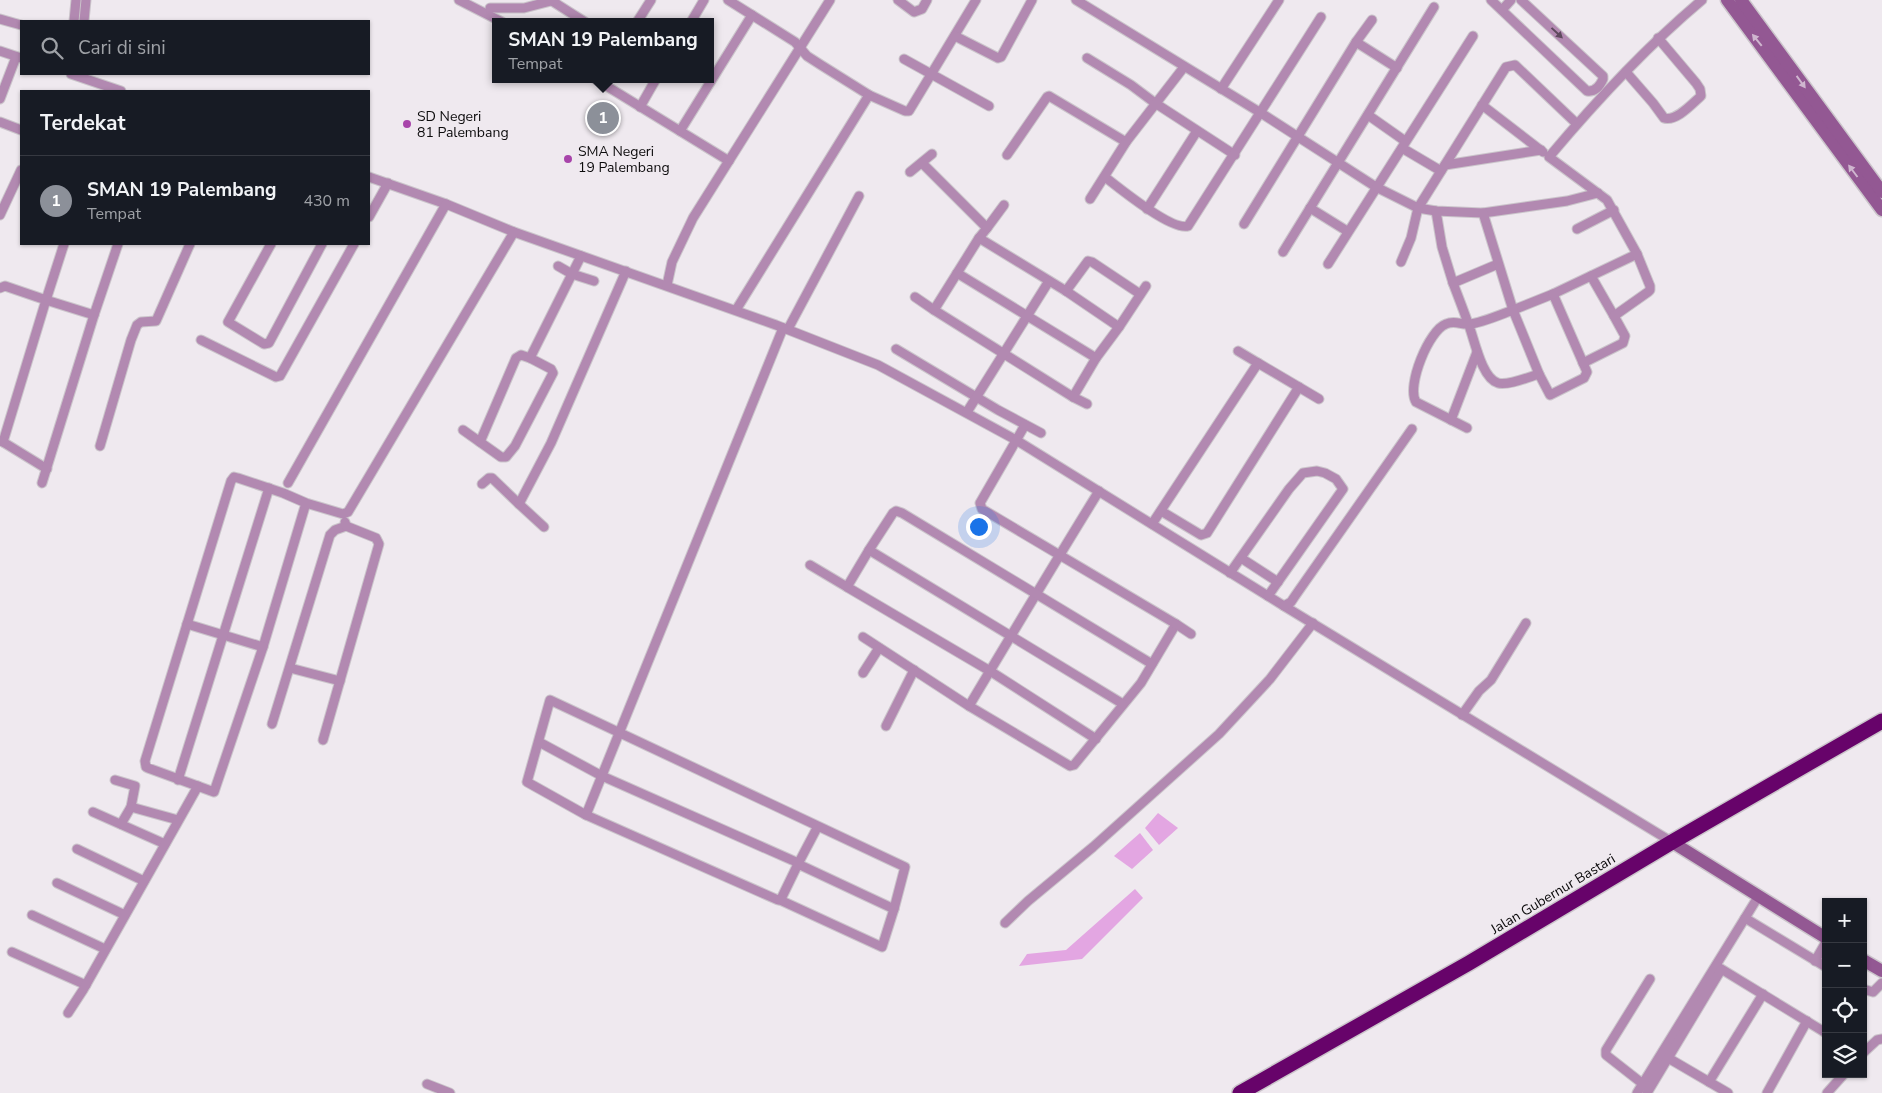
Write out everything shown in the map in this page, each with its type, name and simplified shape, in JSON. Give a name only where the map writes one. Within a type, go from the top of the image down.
[{"type":"highway","name":"Jalan Gubernur Bastari","points":[[1240,1093],[1677,845],[1882,721]]},
{"type":"street","points":[[74,20],[76,0]]},
{"type":"street","points":[[84,20],[86,0]]},
{"type":"street","points":[[459,0],[490,8],[524,8],[554,1],[579,18]]},
{"type":"street","points":[[640,18],[651,0]]},
{"type":"street","points":[[693,18],[704,0]]},
{"type":"street","points":[[728,0],[795,42],[807,56],[869,94],[906,111],[909,111],[976,0]]},
{"type":"street","points":[[668,285],[672,262],[693,218],[830,0]]},
{"type":"street","points":[[898,0],[914,12],[922,9],[927,0]]},
{"type":"street","points":[[955,36],[998,58],[1001,57],[1032,0]]},
{"type":"street","points":[[1076,0],[1261,113],[1376,187],[1418,208],[1436,211],[1483,213],[1567,201],[1598,193]]},
{"type":"street","points":[[1221,89],[1280,0]]},
{"type":"street","points":[[1492,0],[1587,91],[1592,92],[1596,90],[1603,76],[1522,0]]},
{"type":"street","points":[[1502,10],[1511,0]]},
{"type":"street","points":[[1549,157],[1577,124],[1658,38],[1702,0]]},
{"type":"street","points":[[1727,0],[1882,210]]},
{"type":"street","points":[[1741,0],[1882,192]]},
{"type":"street","points":[[1283,252],[1434,7]]},
{"type":"street","points":[[490,8],[499,18]]},
{"type":"street","points":[[714,76],[752,15]]},
{"type":"street","points":[[1105,177],[1147,209],[1181,227],[1188,226],[1322,17]]},
{"type":"street","points":[[0,19],[20,25]]},
{"type":"street","points":[[1244,224],[1356,42],[1372,20]]},
{"type":"street","points":[[1328,264],[1347,231],[1473,36]]},
{"type":"street","points":[[1626,72],[1666,120],[1683,111],[1701,96],[1700,89],[1696,83],[1658,38]]},
{"type":"street","points":[[1356,42],[1397,68]]},
{"type":"street","points":[[0,51],[19,58],[0,99]]},
{"type":"street","points":[[1087,58],[1131,85],[1234,155]]},
{"type":"street","points":[[904,59],[989,106]]},
{"type":"street","points":[[1401,262],[1411,238],[1418,208],[1506,67],[1515,65],[1577,124]]},
{"type":"street","points":[[1090,199],[1126,142],[1184,67]]},
{"type":"street","points":[[80,76],[114,90]]},
{"type":"street","points":[[604,83],[729,161]]},
{"type":"street","points":[[640,107],[654,83]]},
{"type":"street","points":[[680,131],[710,83]]},
{"type":"street","points":[[736,310],[869,94]]},
{"type":"street","points":[[1007,155],[1049,96],[1126,142]]},
{"type":"street","points":[[1482,105],[1607,200],[1614,210],[1636,254],[1650,290],[1614,316]]},
{"type":"street","points":[[1368,115],[1404,144],[1443,168],[1541,150]]},
{"type":"street","points":[[0,122],[20,130]]},
{"type":"street","points":[[1147,209],[1197,130]]},
{"type":"street","points":[[910,172],[932,154]]},
{"type":"street","points":[[922,163],[987,228]]},
{"type":"street","points":[[0,215],[20,172]]},
{"type":"street","points":[[370,178],[446,204],[514,232],[668,285],[866,359],[1016,440],[1822,936]]},
{"type":"street","points":[[370,215],[388,183]]},
{"type":"street","points":[[586,815],[785,329],[859,196]]},
{"type":"street","points":[[288,483],[446,204]]},
{"type":"street","points":[[934,310],[979,238],[1004,205]]},
{"type":"street","points":[[1310,208],[1347,231]]},
{"type":"street","points":[[1577,229],[1614,210]]},
{"type":"street","points":[[1436,211],[1442,247],[1453,283],[1469,324],[1477,352],[1489,377],[1496,383],[1503,384],[1539,374]]},
{"type":"street","points":[[1483,213],[1513,310],[1539,374],[1548,394],[1551,395],[1584,378],[1587,372],[1553,294]]},
{"type":"street","points":[[306,503],[263,647],[214,792],[146,767],[145,761],[231,481],[234,477],[238,478],[306,503],[343,514],[348,512],[514,232]]},
{"type":"street","points":[[979,238],[1066,291],[1119,327]]},
{"type":"street","points":[[47,469],[1,442],[64,245]]},
{"type":"street","points":[[42,483],[118,245]]},
{"type":"street","points":[[100,446],[137,325],[141,322],[152,323],[156,321],[190,245]]},
{"type":"street","points":[[270,245],[228,322],[264,344],[269,343],[321,245]]},
{"type":"street","points":[[201,340],[276,376],[280,376],[353,245]]},
{"type":"street","points":[[1467,428],[1416,402],[1412,395],[1416,372],[1438,328],[1457,322],[1469,324],[1513,310],[1553,294],[1636,254]]},
{"type":"street","points":[[530,358],[581,256]]},
{"type":"street","points":[[1066,291],[1088,261],[1143,290],[1096,358],[1072,397]]},
{"type":"street","points":[[1453,283],[1498,264]]},
{"type":"street","points":[[558,266],[572,274],[594,281]]},
{"type":"street","points":[[519,504],[551,444],[626,271]]},
{"type":"street","points":[[957,273],[1096,358]]},
{"type":"street","points":[[1583,362],[1624,343],[1624,336],[1591,276]]},
{"type":"street","points":[[967,412],[1050,281]]},
{"type":"street","points":[[0,288],[5,286],[94,315]]},
{"type":"street","points":[[915,297],[1072,397],[1087,404]]},
{"type":"street","points":[[896,349],[1042,434]]},
{"type":"street","points":[[1238,351],[1319,399]]},
{"type":"street","points":[[1450,420],[1477,352]]},
{"type":"street","points":[[463,430],[480,442],[504,458],[510,454],[553,373],[551,369],[522,355],[516,358],[480,442]]},
{"type":"street","points":[[1152,524],[1258,363]]},
{"type":"street","points":[[1161,511],[1201,535],[1207,533],[1299,387]]},
{"type":"street","points":[[989,424],[998,410]]},
{"type":"street","points":[[1025,425],[980,506],[1192,634]]},
{"type":"street","points":[[1284,606],[1291,602],[1412,429]]},
{"type":"street","points":[[1230,572],[1289,488],[1303,473],[1317,471],[1336,479],[1343,489],[1268,596]]},
{"type":"street","points":[[482,484],[489,478],[492,478],[544,527]]},
{"type":"street","points":[[178,780],[269,488]]},
{"type":"street","points":[[969,706],[1099,491]]},
{"type":"street","points":[[847,587],[893,513],[896,511],[902,512],[1152,664]]},
{"type":"street","points":[[343,514],[346,526]]},
{"type":"street","points":[[272,724],[330,536],[335,530],[346,526],[376,538],[379,544],[323,740]]},
{"type":"street","points":[[869,550],[1124,704]]},
{"type":"street","points":[[1241,558],[1278,582]]},
{"type":"street","points":[[810,566],[990,671],[1096,739]]},
{"type":"street","points":[[187,624],[263,647]]},
{"type":"street","points":[[863,637],[969,706],[1070,766],[1074,765],[1096,739],[1141,682],[1176,624]]},
{"type":"street","points":[[1005,923],[1219,734],[1270,679],[1313,624]]},
{"type":"street","points":[[1462,715],[1479,691],[1491,680],[1526,624]]},
{"type":"street","points":[[863,673],[879,648]]},
{"type":"street","points":[[290,668],[340,681]]},
{"type":"street","points":[[886,726],[914,670]]},
{"type":"street","points":[[550,700],[905,868],[882,947],[586,815],[528,782],[539,742],[550,700]]},
{"type":"street","points":[[539,742],[602,776],[794,860],[798,864],[894,909]]},
{"type":"street","points":[[115,780],[135,786],[131,807],[121,824]]},
{"type":"street","points":[[68,1013],[86,985],[198,786]]},
{"type":"street","points":[[131,807],[178,820]]},
{"type":"street","points":[[93,812],[165,844]]},
{"type":"street","points":[[780,900],[818,826]]},
{"type":"street","points":[[77,849],[144,881]]},
{"type":"street","points":[[57,883],[125,915]]},
{"type":"street","points":[[1637,1093],[1645,1089],[1718,968],[1758,897]]},
{"type":"street","points":[[32,915],[105,949]]},
{"type":"street","points":[[1745,918],[1822,965]]},
{"type":"street","points":[[1815,961],[1825,943]]},
{"type":"street","points":[[12,952],[86,985]]},
{"type":"street","points":[[1867,962],[1882,971]]},
{"type":"street","points":[[1718,968],[1822,1030]]},
{"type":"street","points":[[1645,1089],[1606,1055],[1606,1050],[1650,979]]},
{"type":"street","points":[[1867,990],[1873,992],[1882,983]]},
{"type":"street","points":[[1709,1082],[1762,994]]},
{"type":"street","points":[[1767,1093],[1807,1021]]},
{"type":"street","points":[[1867,1050],[1877,1040],[1882,1039]]},
{"type":"street","points":[[1664,1056],[1728,1093]]},
{"type":"street","points":[[1827,1093],[1840,1078]]},
{"type":"street","points":[[427,1084],[450,1093]]},
{"type":"shaded area","points":[[1158,813],[1178,828],[1159,845],[1145,828]]},
{"type":"shaded area","points":[[1140,833],[1153,850],[1132,869],[1114,856]]},
{"type":"shaded area","points":[[1135,889],[1143,898],[1082,959],[1019,966],[1027,954],[1066,950]]},
{"type":"place","name":"SMAN 19 Palembang","points":[[603,118]]},
{"type":"place","name":"SD Negeri 81 Palembang","points":[[407,124]]},
{"type":"place","name":"SMA Negeri 19 Palembang","points":[[568,159]]}]
